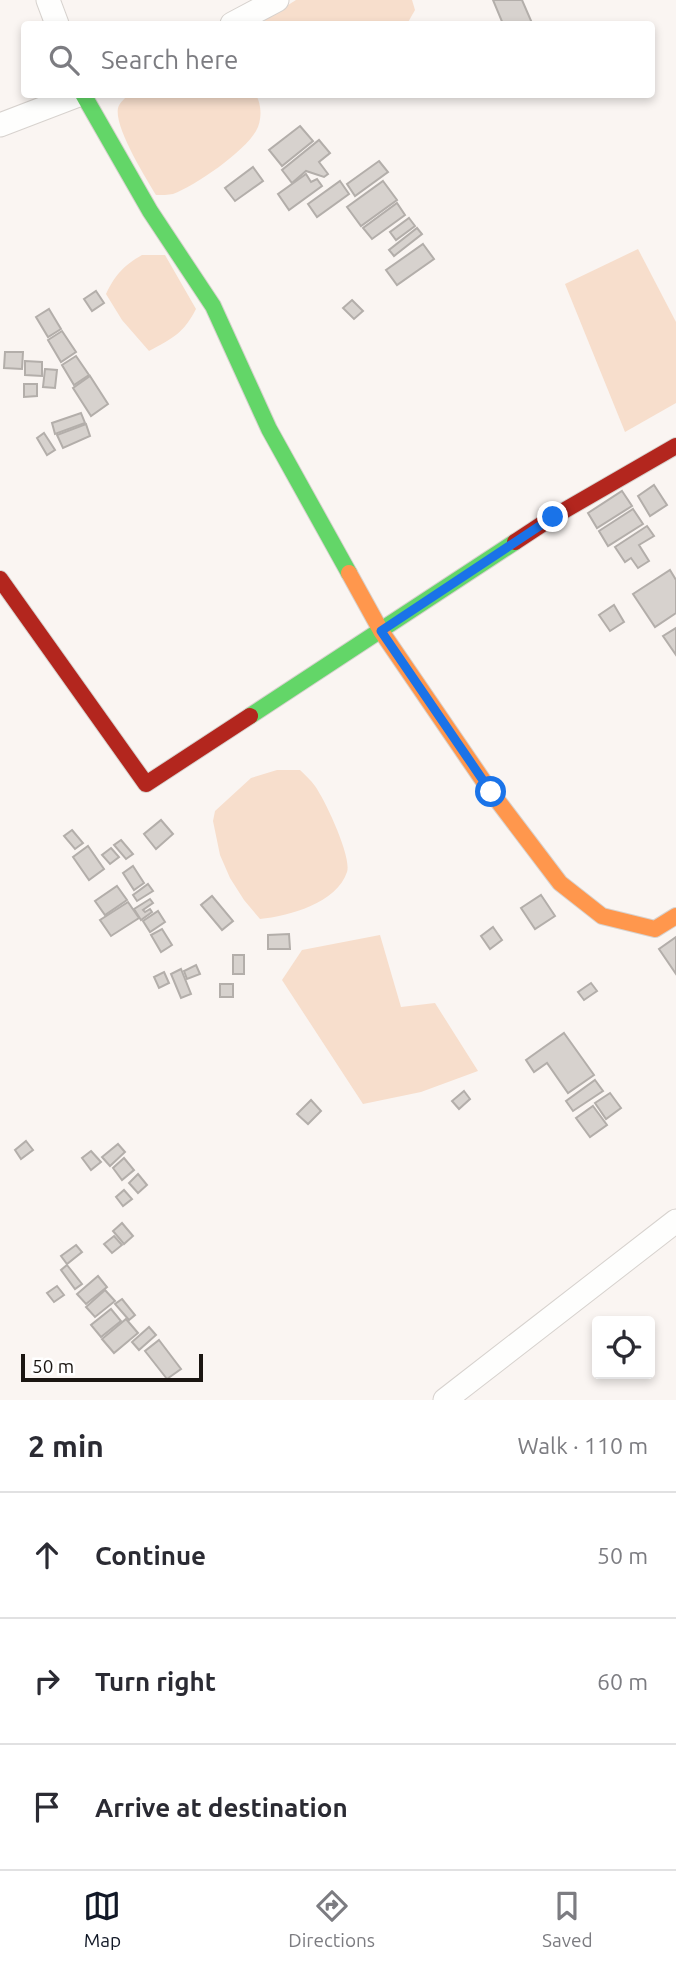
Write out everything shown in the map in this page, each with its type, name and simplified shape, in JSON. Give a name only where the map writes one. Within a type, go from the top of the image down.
[{"type":"street","points":[[48,0],[56,21]]},
{"type":"street","points":[[238,21],[277,0]]},
{"type":"street","points":[[0,125],[71,98]]},
{"type":"street","points":[[84,98],[149,211],[213,306],[269,429],[381,631],[491,792],[560,883],[602,916],[655,929],[676,916]]},
{"type":"street","points":[[0,579],[146,784],[553,517],[676,446]]},
{"type":"street","points":[[446,1400],[676,1221]]},
{"type":"shaded area","points":[[296,0],[412,0],[415,10],[409,21],[265,21]]},
{"type":"shaded area","points":[[126,98],[258,98],[260,118],[256,131],[241,149],[206,176],[173,194],[156,195],[121,127],[118,108]]},
{"type":"shaded area","points":[[638,249],[676,322],[676,403],[625,432],[565,284]]},
{"type":"shaded area","points":[[142,255],[165,255],[196,309],[177,334],[149,351],[122,320],[106,294],[121,271]]},
{"type":"shaded area","points":[[277,770],[300,770],[315,786],[342,842],[347,872],[342,883],[323,900],[298,911],[260,919],[230,878],[220,855],[213,821],[215,811],[251,778]]},
{"type":"shaded area","points":[[380,935],[401,1007],[435,1003],[478,1071],[421,1092],[363,1104],[282,980],[302,950]]},
{"type":"building","points":[[493,0],[522,0],[531,21],[502,21]]},
{"type":"building","points":[[300,126],[313,141],[282,166],[269,150]]},
{"type":"building","points":[[319,140],[330,153],[319,162],[328,174],[324,177],[306,171],[292,183],[282,170]]},
{"type":"building","points":[[379,161],[388,172],[355,196],[347,184]]},
{"type":"building","points":[[253,167],[263,181],[235,201],[225,188]]},
{"type":"building","points":[[306,174],[311,182],[317,179],[322,186],[289,210],[278,194]]},
{"type":"building","points":[[340,181],[349,194],[317,217],[308,204]]},
{"type":"building","points":[[383,181],[397,200],[361,226],[347,207]]},
{"type":"building","points":[[397,203],[405,215],[372,239],[363,228]]},
{"type":"building","points":[[409,218],[415,226],[396,240],[390,232]]},
{"type":"building","points":[[417,228],[422,234],[394,256],[389,250]]},
{"type":"building","points":[[423,244],[434,259],[397,285],[386,270]]},
{"type":"building","points":[[96,291],[104,303],[92,311],[84,299]]},
{"type":"building","points":[[352,300],[363,311],[354,319],[343,308]]},
{"type":"building","points":[[49,309],[61,329],[48,337],[36,317]]},
{"type":"building","points":[[62,331],[76,352],[61,362],[48,340]]},
{"type":"building","points":[[5,352],[23,352],[22,369],[4,368]]},
{"type":"building","points":[[76,356],[89,375],[74,385],[62,365]]},
{"type":"building","points":[[25,361],[42,362],[42,376],[25,375]]},
{"type":"building","points":[[45,369],[57,370],[55,388],[43,387]]},
{"type":"building","points":[[90,376],[108,404],[91,416],[73,388]]},
{"type":"building","points":[[24,384],[37,384],[37,396],[24,397]]},
{"type":"building","points":[[81,413],[85,423],[55,434],[52,423]]},
{"type":"building","points":[[86,424],[90,436],[63,448],[57,435]]},
{"type":"building","points":[[44,433],[55,450],[47,455],[37,438]]},
{"type":"building","points":[[654,485],[667,505],[650,516],[638,496]]},
{"type":"building","points":[[622,491],[632,506],[597,528],[588,513]]},
{"type":"building","points":[[633,509],[643,524],[608,546],[599,531]]},
{"type":"building","points":[[647,526],[654,536],[639,545],[649,561],[638,568],[631,558],[625,562],[615,547]]},
{"type":"building","points":[[670,570],[676,580],[676,613],[655,627],[633,594]]},
{"type":"building","points":[[614,605],[624,622],[610,631],[599,615]]},
{"type":"building","points":[[676,628],[676,655],[663,636]]},
{"type":"building","points":[[161,820],[173,834],[156,849],[144,834]]},
{"type":"building","points":[[72,830],[83,843],[75,849],[64,836]]},
{"type":"building","points":[[121,840],[133,854],[126,859],[114,845]]},
{"type":"building","points":[[88,846],[104,869],[89,880],[73,857]]},
{"type":"building","points":[[111,848],[119,857],[110,864],[102,855]]},
{"type":"building","points":[[133,866],[144,883],[134,890],[123,873]]},
{"type":"building","points":[[148,884],[153,891],[137,901],[133,895]]},
{"type":"building","points":[[117,886],[127,900],[105,915],[95,901]]},
{"type":"building","points":[[541,895],[555,916],[535,929],[521,908]]},
{"type":"building","points":[[212,896],[233,921],[222,930],[201,905]]},
{"type":"building","points":[[150,899],[153,903],[143,910],[145,912],[150,909],[152,912],[141,920],[134,909]]},
{"type":"building","points":[[128,902],[139,918],[111,936],[100,920]]},
{"type":"building","points":[[158,911],[165,922],[150,932],[143,921]]},
{"type":"building","points":[[493,927],[502,940],[490,949],[481,936]]},
{"type":"building","points":[[162,929],[172,945],[161,952],[151,935]]},
{"type":"building","points":[[289,934],[290,949],[268,949],[268,935]]},
{"type":"building","points":[[676,937],[676,974],[659,949]]},
{"type":"building","points":[[233,955],[244,955],[244,974],[233,974]]},
{"type":"building","points":[[196,965],[200,974],[187,979],[184,971]]},
{"type":"building","points":[[181,969],[191,994],[181,998],[171,974]]},
{"type":"building","points":[[164,972],[169,983],[159,988],[154,977]]},
{"type":"building","points":[[591,983],[597,991],[584,1000],[578,992]]},
{"type":"building","points":[[220,984],[233,984],[233,997],[220,997]]},
{"type":"building","points":[[564,1033],[594,1075],[568,1093],[547,1063],[534,1072],[526,1060]]},
{"type":"building","points":[[595,1080],[603,1091],[573,1111],[566,1101]]},
{"type":"building","points":[[464,1091],[470,1099],[459,1109],[452,1101]]},
{"type":"building","points":[[610,1093],[621,1108],[606,1119],[595,1103]]},
{"type":"building","points":[[311,1100],[321,1111],[308,1124],[297,1114]]},
{"type":"building","points":[[593,1106],[607,1125],[590,1137],[576,1118]]},
{"type":"building","points":[[26,1141],[33,1150],[21,1159],[15,1150]]},
{"type":"building","points":[[118,1144],[125,1152],[110,1166],[102,1157]]},
{"type":"building","points":[[91,1151],[101,1162],[91,1170],[82,1158]]},
{"type":"building","points":[[124,1158],[134,1170],[122,1180],[113,1168]]},
{"type":"building","points":[[138,1174],[147,1185],[138,1193],[129,1183]]},
{"type":"building","points":[[124,1190],[132,1199],[123,1206],[116,1197]]},
{"type":"building","points":[[122,1223],[133,1236],[124,1244],[113,1231]]},
{"type":"building","points":[[114,1236],[122,1245],[112,1253],[104,1244]]},
{"type":"building","points":[[76,1245],[82,1252],[67,1264],[61,1256]]},
{"type":"building","points":[[67,1265],[82,1284],[75,1289],[61,1270]]},
{"type":"building","points":[[98,1276],[107,1287],[86,1304],[77,1294]]},
{"type":"building","points":[[57,1286],[64,1295],[54,1302],[47,1293]]},
{"type":"building","points":[[105,1290],[115,1301],[95,1317],[86,1307]]},
{"type":"building","points":[[122,1299],[135,1315],[129,1320],[115,1304]]},
{"type":"building","points":[[111,1309],[121,1321],[101,1337],[91,1325]]},
{"type":"building","points":[[126,1319],[138,1333],[114,1353],[102,1339]]},
{"type":"building","points":[[149,1327],[156,1335],[139,1350],[132,1342]]},
{"type":"building","points":[[159,1340],[181,1369],[167,1379],[145,1351]]},
{"type":"traffic: fast","points":[[85,98],[150,211],[213,306],[269,429],[349,573]]},
{"type":"traffic: fast","points":[[250,716],[515,542]]},
{"type":"traffic: slow","points":[[349,573],[381,631],[491,792],[560,883],[602,916],[655,929],[676,916]]},
{"type":"traffic: jam","points":[[515,542],[676,446]]},
{"type":"traffic: jam","points":[[0,579],[146,784],[250,716]]},
{"type":"route","points":[[491,792],[381,631],[553,517]]}]
